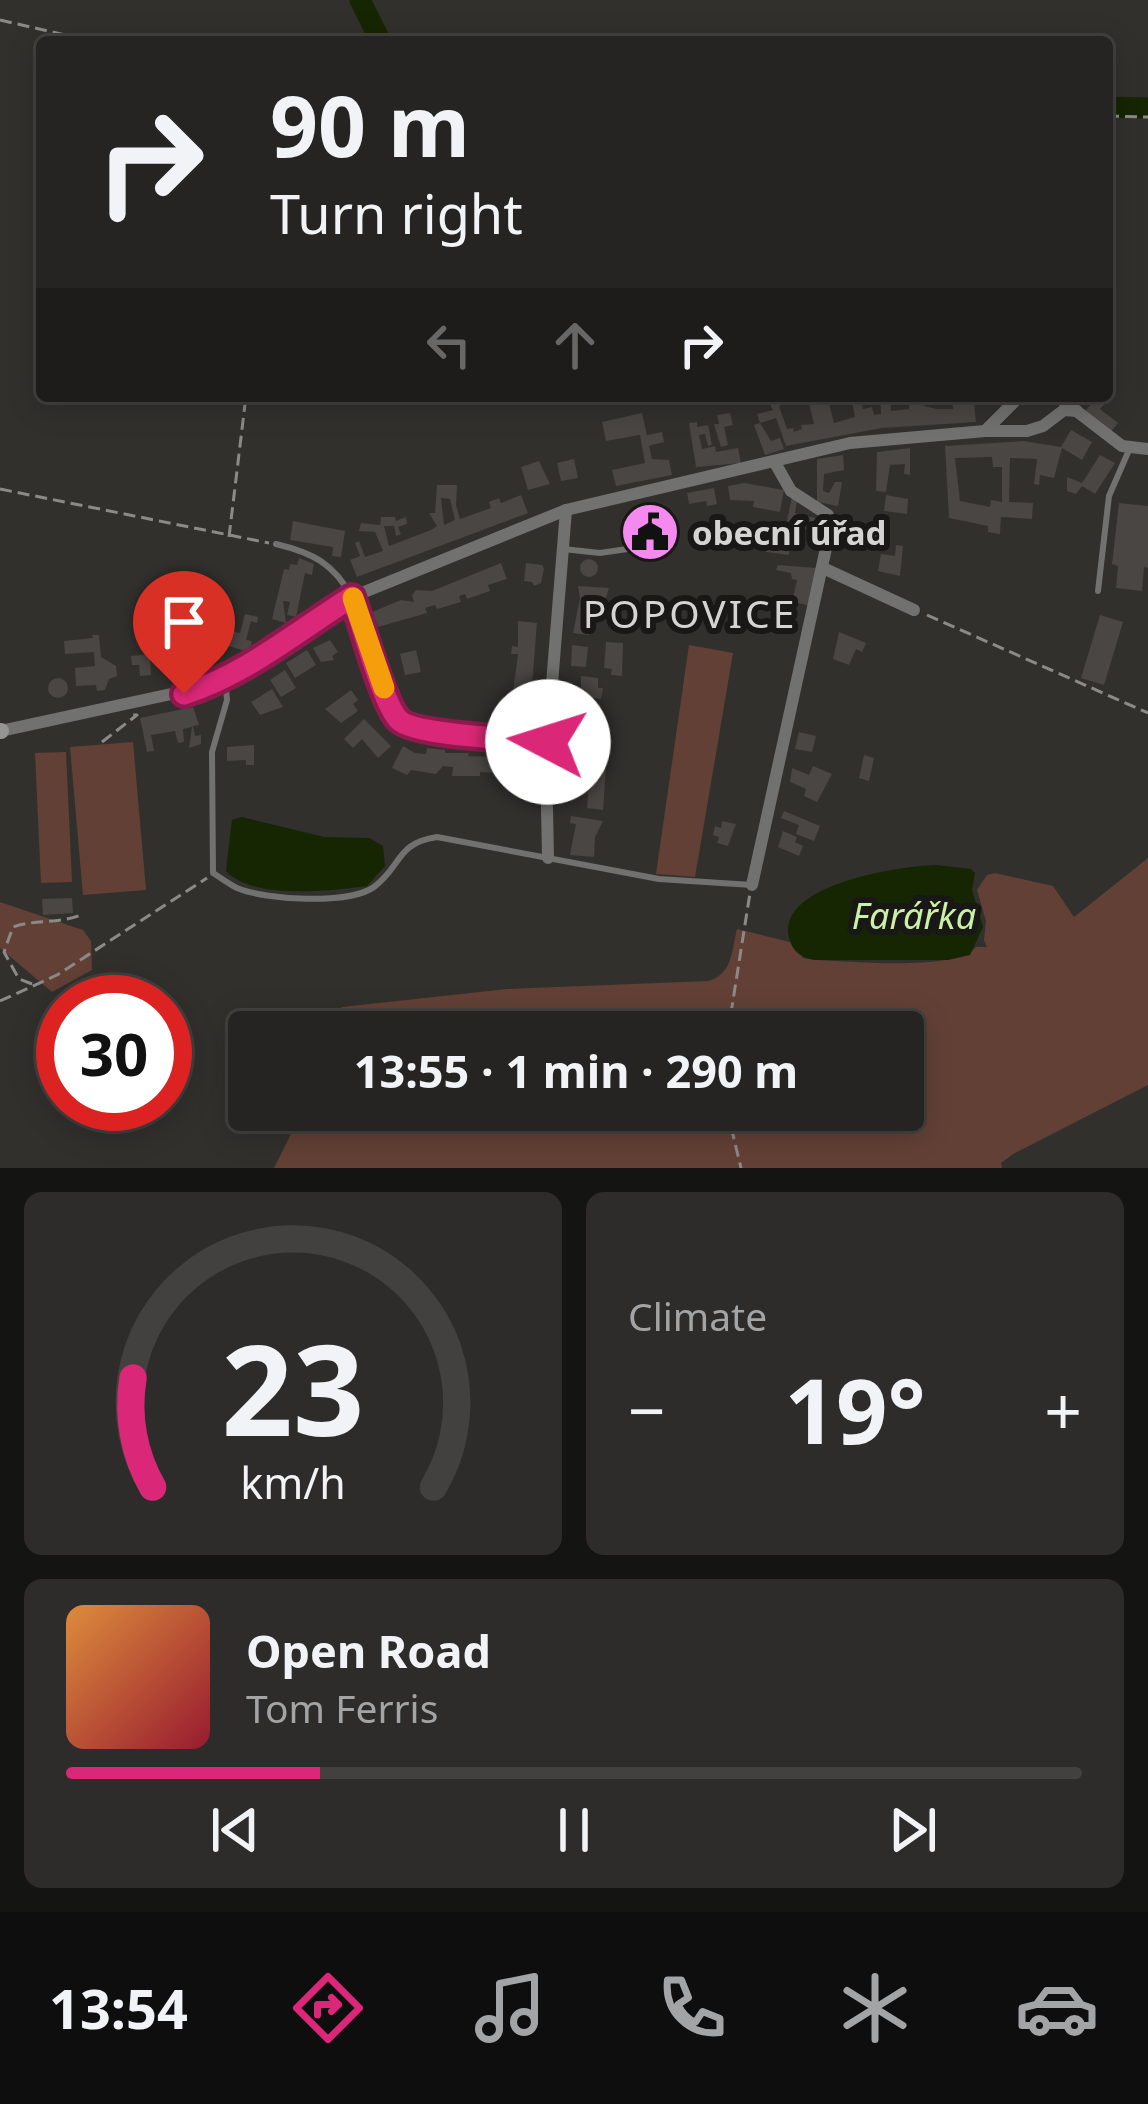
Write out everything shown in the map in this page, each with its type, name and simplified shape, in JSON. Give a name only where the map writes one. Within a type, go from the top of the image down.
[{"type":"street","points":[[985,431],[1014,402]]},
{"type":"street","points":[[1055,414],[1056,402]]},
{"type":"street","points":[[1065,402],[1130,449],[1148,449]]},
{"type":"street","points":[[1,731],[184,694],[225,679],[352,597],[566,511],[884,437],[1035,429],[1055,414],[1077,411]]},
{"type":"street","points":[[752,885],[830,530],[828,515],[791,490],[774,461]]},
{"type":"street","points":[[548,858],[548,742],[566,511]]},
{"type":"street","points":[[823,568],[914,610]]},
{"type":"street","points":[[352,597],[389,703],[400,721],[420,729],[548,742]]},
{"type":"lane","points":[[1098,591],[1109,496],[1130,449]]},
{"type":"lane","points":[[276,544],[304,551],[330,565],[352,597]]},
{"type":"lane","points":[[563,549],[600,553],[641,547]]},
{"type":"lane","points":[[225,679],[226,700],[212,752],[213,873],[238,888],[266,896],[311,898],[364,892],[388,873],[404,848],[437,837],[659,879],[752,885]]},
{"type":"path","points":[[0,20],[70,36]]},
{"type":"path","points":[[1113,116],[1148,117]]},
{"type":"path","points":[[229,537],[245,402]]},
{"type":"path","points":[[0,489],[276,544]]},
{"type":"path","points":[[641,547],[635,517],[648,514],[645,503]]},
{"type":"path","points":[[914,610],[1148,713]]},
{"type":"path","points":[[102,742],[137,715],[122,716]]},
{"type":"path","points":[[0,1000],[57,975],[213,873]]},
{"type":"path","points":[[731,1011],[752,885]]},
{"type":"path","points":[[34,985],[19,979],[4,952],[13,927],[32,921],[64,922],[81,915]]},
{"type":"path","points":[[732,1131],[741,1168]]},
{"type":"shaded area","points":[[689,645],[733,653],[695,877],[656,874]]},
{"type":"shaded area","points":[[133,742],[146,890],[83,895],[70,747]]},
{"type":"shaded area","points":[[66,752],[72,882],[41,883],[35,753]]},
{"type":"shaded area","points":[[1148,858],[1148,1085],[1013,1154],[1001,1163],[1002,1168],[274,1168],[292,1131],[924,1131],[924,1011],[340,1011],[342,1007],[507,989],[708,981],[726,967],[737,929],[790,942],[803,958],[815,960],[947,960],[987,947],[977,890],[987,875],[995,873],[1053,886],[1074,917]]},
{"type":"shaded area","points":[[0,902],[83,930],[91,941],[92,970],[36,978],[0,948]]},
{"type":"water","points":[[242,817],[324,837],[369,838],[383,846],[385,866],[367,886],[293,891],[254,886],[226,871],[232,820]]},
{"type":"water","name":"Farářka","points":[[936,865],[975,873],[972,890],[983,927],[970,955],[948,960],[815,960],[792,947],[790,919],[821,891],[871,874]]},
{"type":"building","points":[[769,402],[787,402],[779,406],[787,429],[794,432],[801,425],[814,424],[809,402],[829,402],[834,423],[855,417],[852,402],[861,402],[863,409],[872,407],[874,415],[881,414],[880,402],[890,402],[891,411],[909,409],[910,402],[953,409],[952,402],[974,402],[976,422],[882,428],[786,446],[776,418],[760,423],[757,414],[773,410]]},
{"type":"building","points":[[1093,402],[1106,402],[1100,409],[1118,423],[1110,433],[1084,412]]},
{"type":"building","points":[[642,413],[647,435],[662,432],[664,442],[649,446],[652,459],[669,460],[672,475],[616,486],[612,470],[645,463],[640,435],[606,441],[602,422]]},
{"type":"building","points":[[730,413],[733,425],[724,427],[728,445],[721,447],[714,424],[719,424],[717,415]]},
{"type":"building","points":[[697,422],[697,427],[708,425],[712,445],[708,446],[705,434],[699,435],[702,449],[738,448],[741,463],[696,467],[689,423]]},
{"type":"building","points":[[760,423],[771,441],[780,438],[784,449],[765,455],[754,425]]},
{"type":"building","points":[[1071,430],[1092,442],[1082,460],[1062,448],[1054,478],[1040,475],[1039,485],[1034,484],[1037,459],[1010,458],[1009,502],[1033,503],[1032,519],[1001,517],[1000,534],[988,532],[988,526],[949,518],[945,446],[1024,441],[1061,447]],"holes":[[[992,457],[993,467],[1002,467],[1002,502],[991,500],[990,507],[960,501],[955,458]]]},
{"type":"building","points":[[910,448],[910,475],[904,474],[905,464],[890,465],[886,492],[876,491],[877,452]]},
{"type":"building","points":[[843,455],[844,470],[824,474],[823,491],[829,493],[835,482],[842,482],[838,506],[817,502],[817,459]]},
{"type":"building","points":[[1100,455],[1115,463],[1095,494],[1082,486],[1076,494],[1067,491],[1067,477],[1082,483]]},
{"type":"building","points":[[574,459],[578,478],[561,481],[557,463]]},
{"type":"building","points":[[539,461],[550,484],[528,490],[521,467]]},
{"type":"building","points":[[744,483],[784,490],[780,512],[753,507],[754,501],[730,500],[728,486]]},
{"type":"building","points":[[437,485],[457,485],[460,519],[491,508],[489,502],[499,498],[501,503],[521,495],[528,513],[357,577],[350,560],[360,556],[355,543],[359,541],[365,557],[383,551],[375,532],[359,531],[361,523],[380,525],[381,517],[395,517],[396,521],[406,517],[407,524],[398,527],[401,534],[396,536],[394,526],[384,526],[389,546],[437,526],[429,513],[435,513]],"holes":[[[441,498],[450,499],[455,520],[444,525]]]},
{"type":"building","points":[[714,488],[717,504],[689,504],[687,493]]},
{"type":"building","points":[[886,495],[908,499],[907,514],[884,511]]},
{"type":"building","points":[[792,497],[797,501],[795,513],[815,518],[814,530],[804,529],[802,545],[790,544],[789,555],[766,552],[766,548],[781,549]]},
{"type":"building","points":[[1119,503],[1148,506],[1148,568],[1144,567],[1142,591],[1116,588],[1118,566],[1112,564]]},
{"type":"building","name":"obecní úřad","points":[[656,515],[663,545],[643,549],[637,519]]},
{"type":"building","points":[[293,521],[345,531],[341,557],[332,556],[333,547],[290,540]]},
{"type":"building","points":[[896,545],[903,546],[900,576],[878,571],[881,554],[895,556]]},
{"type":"building","points":[[299,558],[314,564],[312,575],[305,573],[296,617],[287,615],[290,602],[283,601],[286,623],[272,619],[284,569],[297,565]]},
{"type":"building","points":[[589,559],[598,568],[589,577],[580,568]]},
{"type":"building","points":[[501,563],[507,579],[488,585],[490,591],[467,599],[465,594],[459,596],[461,602],[425,608],[427,613],[378,627],[372,612],[401,600],[414,602],[416,590],[432,591]]},
{"type":"building","points":[[526,563],[542,565],[541,583],[534,586],[524,581]]},
{"type":"building","points":[[778,565],[816,568],[812,606],[792,602],[797,580],[791,573],[776,570]]},
{"type":"building","points":[[578,586],[609,588],[605,601],[592,605],[589,635],[573,633]]},
{"type":"building","points":[[245,614],[258,617],[257,623],[251,621],[246,640],[252,641],[249,652],[214,642],[218,627],[240,633]]},
{"type":"building","points":[[1100,615],[1123,622],[1104,685],[1081,678]]},
{"type":"building","points":[[518,621],[537,623],[525,727],[501,725],[502,712],[511,709],[518,654],[511,654],[512,646],[518,647]]},
{"type":"building","points":[[839,632],[866,643],[862,652],[856,649],[849,665],[833,659]]},
{"type":"building","points":[[99,635],[101,657],[116,666],[117,676],[109,679],[105,690],[97,691],[96,685],[76,686],[75,668],[95,666],[94,652],[65,654],[64,641]]},
{"type":"building","points":[[330,640],[338,652],[334,660],[321,662],[313,648]]},
{"type":"building","points":[[606,642],[623,643],[622,676],[604,668]]},
{"type":"building","points":[[204,644],[213,644],[208,665],[192,668],[190,651],[205,649]]},
{"type":"building","points":[[572,645],[588,647],[586,667],[571,666]]},
{"type":"building","points":[[307,650],[316,665],[295,678],[286,663]]},
{"type":"building","points":[[416,650],[421,672],[405,675],[400,654]]},
{"type":"building","points":[[182,653],[184,673],[164,673],[162,655]]},
{"type":"building","points":[[150,654],[151,675],[140,676],[139,665],[132,665],[131,656]]},
{"type":"building","points":[[285,670],[296,688],[281,697],[270,680]]},
{"type":"building","points":[[581,676],[598,678],[598,688],[603,688],[601,699],[585,697],[584,702],[593,704],[592,714],[597,714],[595,724],[580,723],[579,728],[588,729],[591,748],[562,753],[563,747],[572,748],[567,721],[576,722],[573,695],[581,696]]},
{"type":"building","points":[[58,678],[68,688],[58,698],[48,688]]},
{"type":"building","points":[[272,689],[283,707],[260,715],[251,702]]},
{"type":"building","points":[[351,690],[358,711],[341,723],[325,709]]},
{"type":"building","points":[[193,707],[199,725],[193,726],[195,736],[201,735],[201,744],[189,748],[192,727],[183,729],[184,742],[178,743],[175,731],[151,735],[154,751],[147,752],[140,718]]},
{"type":"building","points":[[364,719],[391,746],[378,758],[362,739],[353,748],[344,739]]},
{"type":"building","points":[[799,732],[816,736],[812,752],[795,749]]},
{"type":"building","points":[[254,745],[254,765],[246,765],[246,760],[227,761],[227,747]]},
{"type":"building","points":[[403,746],[415,753],[426,754],[427,748],[468,756],[523,758],[534,763],[533,776],[519,775],[518,782],[507,781],[508,774],[452,776],[453,767],[443,766],[436,774],[411,770],[407,775],[392,768]]},
{"type":"building","points":[[864,755],[874,758],[869,781],[859,778]]},
{"type":"building","points":[[590,766],[606,767],[603,810],[587,808]]},
{"type":"building","points":[[813,766],[832,774],[817,802],[804,796],[806,789],[790,782],[792,768],[809,775]]},
{"type":"building","points":[[784,811],[820,826],[814,841],[796,834],[799,825],[781,818]]},
{"type":"building","points":[[571,816],[603,821],[595,837],[594,857],[570,855],[576,824],[570,823]]},
{"type":"building","points":[[722,821],[736,824],[728,846],[717,843],[719,837],[713,835]]},
{"type":"building","points":[[783,831],[803,846],[799,856],[778,847]]},
{"type":"building","points":[[72,898],[73,913],[43,915],[42,899]]},
{"type":"waterway","points":[[360,0],[378,36]]},
{"type":"waterway","points":[[1113,107],[1148,108]]},
{"type":"slow traffic","points":[[353,598],[384,688]]},
{"type":"place","name":"obecní úřad","points":[[650,532]]},
{"type":"district","name":"POPOVICE","points":[[690,612]]},
{"type":"route","points":[[184,694],[225,679],[352,597],[389,703],[400,721],[420,729],[548,742]]}]
